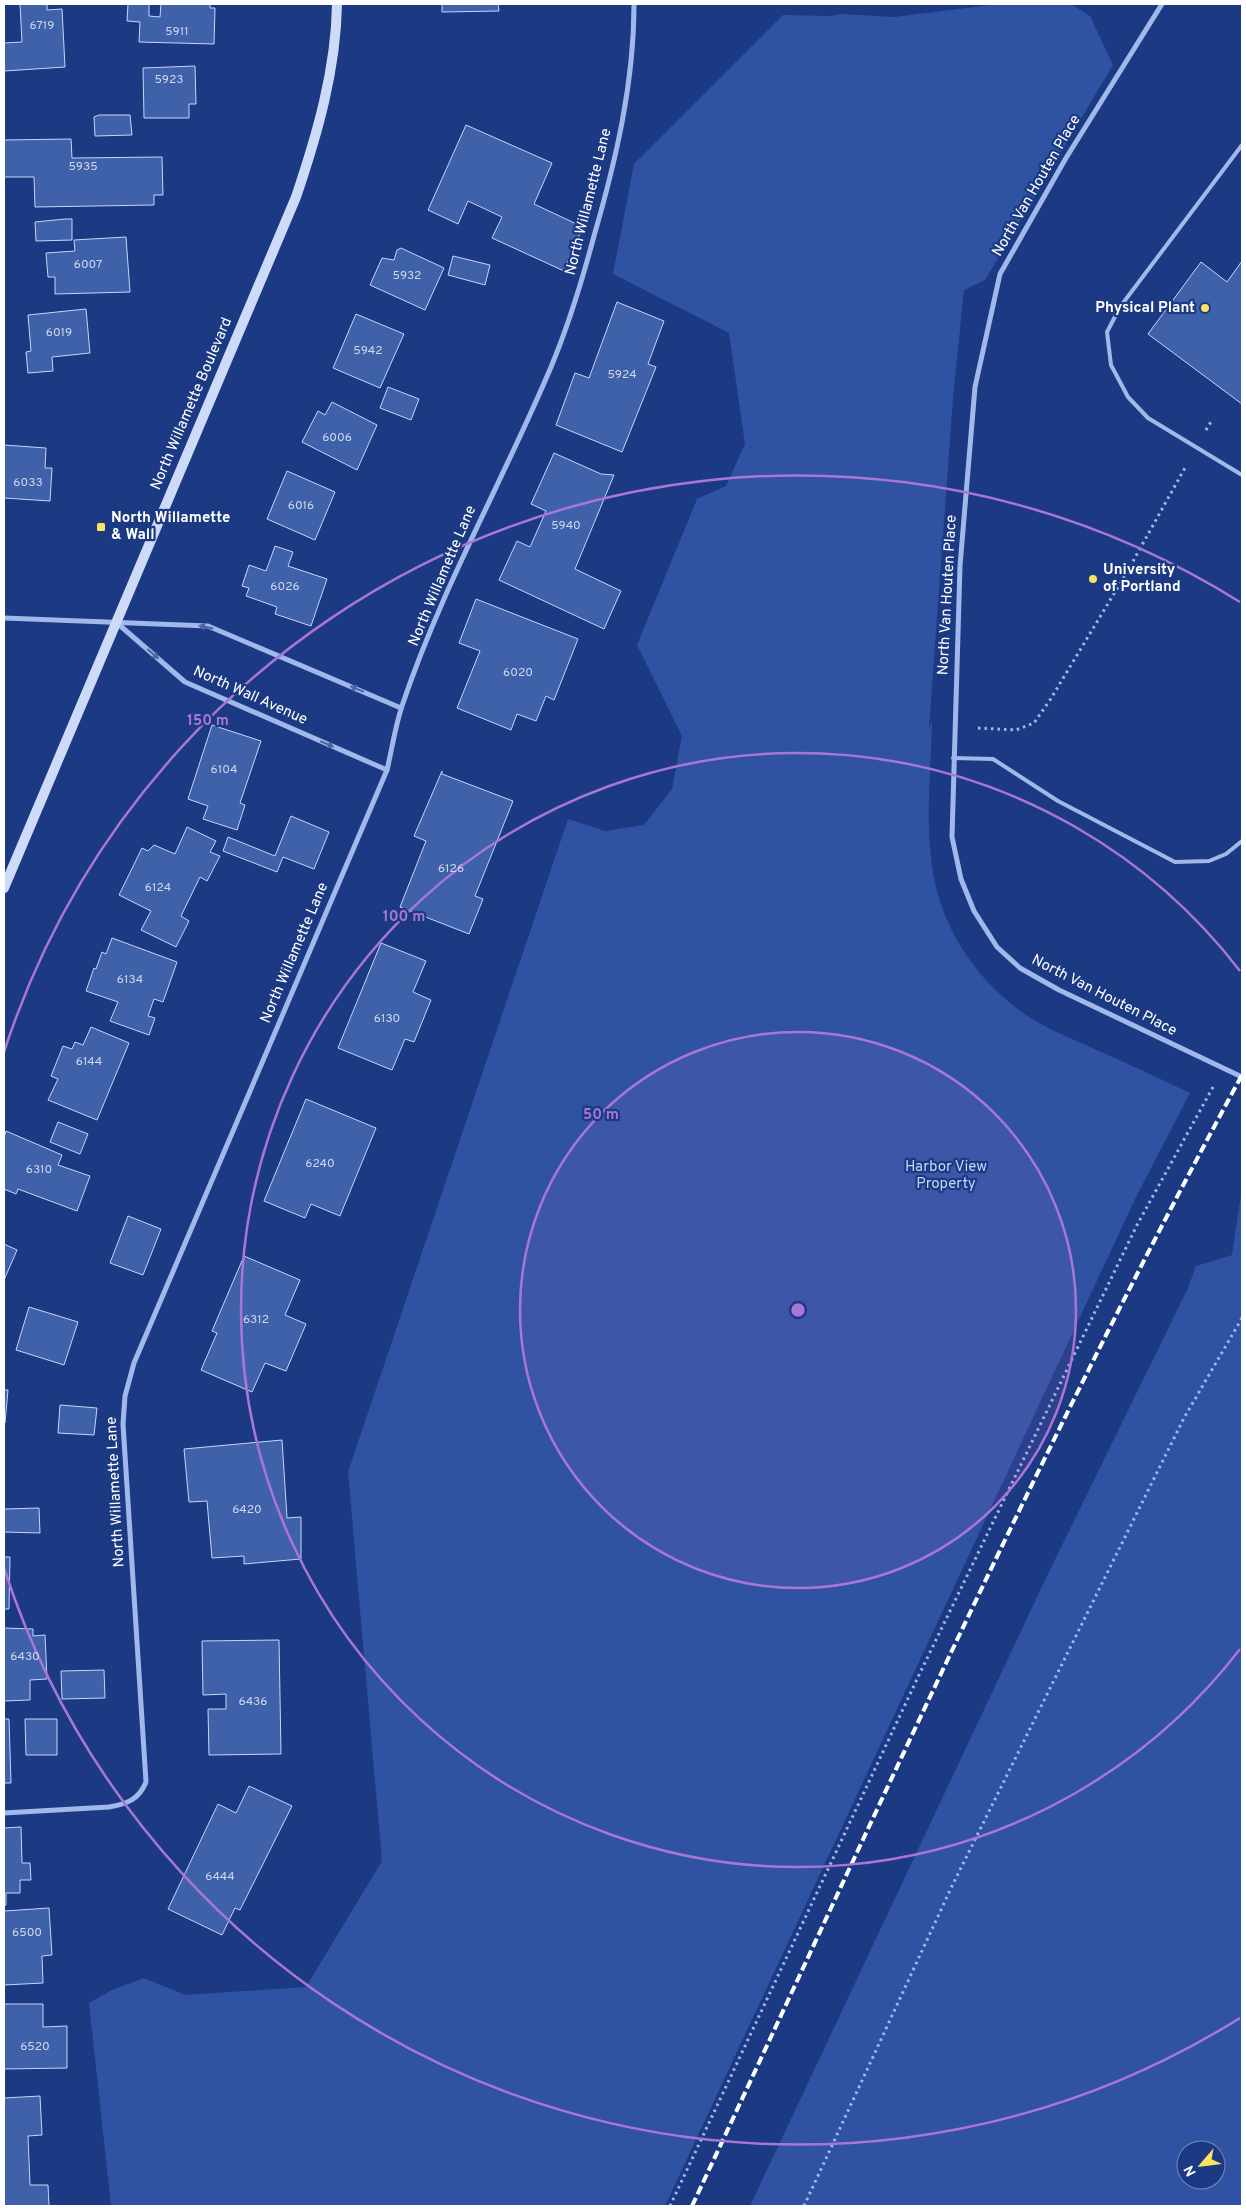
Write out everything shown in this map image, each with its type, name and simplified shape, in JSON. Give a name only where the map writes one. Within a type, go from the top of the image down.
[{"type":"main road","name":"North Willamette Boulevard","points":[[4,888],[296,197],[322,113],[333,48],[337,4]]},
{"type":"street","name":"North Willamette Lane","points":[[4,1813],[109,1807],[125,1804],[136,1799],[143,1791],[146,1782],[123,1424],[125,1396],[134,1363],[387,770],[402,708],[450,584],[550,369],[571,317],[605,200],[617,147],[631,66],[634,4]]},
{"type":"street","name":"North Van Houten Place","points":[[1162,4],[1066,158],[1000,274],[975,387],[960,566],[952,837],[960,880],[974,911],[997,947],[1020,968],[1051,986],[1242,1077]]},
{"type":"street","points":[[4,618],[208,626],[402,708]]},
{"type":"street","name":"North Wall Avenue","points":[[116,622],[185,682],[387,770]]},
{"type":"lane","points":[[1242,145],[1120,307],[1107,332],[1111,365],[1128,397],[1148,418],[1242,475]]},
{"type":"lane","points":[[953,758],[993,759],[1058,801],[1175,862],[1209,861],[1226,854],[1242,842]]},
{"type":"path","points":[[954,728],[1016,730],[1034,723],[1050,700],[1127,572],[1212,420]]},
{"type":"path","points":[[670,2206],[919,1675],[1136,1225],[1223,1069]]},
{"type":"path","points":[[804,2206],[952,1886],[1184,1418],[1242,1318]]},
{"type":"green space","name":"Harbor View Property","points":[[999,4],[1071,4],[1090,16],[1113,65],[985,280],[964,290],[953,398],[929,728],[932,722],[929,825],[935,882],[941,905],[950,927],[962,948],[992,986],[1010,1002],[1029,1017],[1051,1029],[1190,1093],[1136,1197],[665,2206],[111,2206],[89,2003],[112,1990],[144,1978],[185,1995],[306,1987],[382,1861],[348,1472],[568,819],[605,831],[644,825],[672,789],[682,736],[637,645],[697,499],[726,486],[745,444],[729,333],[613,274],[634,164],[783,15],[830,16],[843,14],[894,17]]},
{"type":"green space","points":[[1242,1188],[1242,2206],[750,2206],[1046,1578],[1188,1288],[1196,1266],[1232,1255]]},
{"type":"building","points":[[20,4],[47,4],[47,10],[62,9],[65,67],[4,71],[4,43],[22,42]]},
{"type":"building","points":[[128,4],[149,4],[149,16],[160,17],[161,4],[210,4],[210,8],[215,8],[214,44],[139,42],[140,22],[127,21]]},
{"type":"building","points":[[442,4],[498,4],[499,11],[442,12]]},
{"type":"building","points":[[195,66],[196,104],[189,104],[189,118],[144,118],[143,68]]},
{"type":"building","points":[[99,115],[130,115],[132,135],[95,136],[94,117]]},
{"type":"building","points":[[466,125],[552,163],[534,204],[583,227],[564,271],[492,238],[502,217],[468,201],[458,224],[428,210]]},
{"type":"building","points":[[71,139],[72,158],[162,157],[163,195],[154,195],[154,205],[35,207],[34,177],[4,177],[4,140]]},
{"type":"building","points":[[72,219],[72,240],[36,241],[35,222]]},
{"type":"building","points":[[126,237],[130,292],[55,294],[55,277],[48,277],[46,253],[75,251],[74,240]]},
{"type":"building","points":[[401,248],[444,268],[425,310],[370,285],[382,258],[394,260],[397,250]]},
{"type":"building","points":[[453,256],[490,265],[485,285],[448,275]]},
{"type":"building","name":"Physical Plant","points":[[1242,261],[1242,404],[1148,334],[1201,262],[1227,282]]},
{"type":"building","points":[[617,302],[664,321],[648,364],[656,367],[622,452],[556,425],[575,373],[589,378]]},
{"type":"building","points":[[86,309],[90,353],[52,357],[53,371],[28,373],[26,352],[31,351],[28,315]]},
{"type":"building","points":[[356,314],[404,334],[380,388],[333,368]]},
{"type":"building","points":[[388,387],[419,399],[411,420],[380,408]]},
{"type":"building","points":[[332,402],[377,425],[357,470],[302,442],[318,411],[325,415]]},
{"type":"building","points":[[4,445],[46,448],[45,468],[52,468],[50,501],[4,498]]},
{"type":"building","points":[[554,453],[601,474],[614,475],[575,569],[621,591],[604,629],[499,580],[517,541],[530,547],[546,511],[531,504]]},
{"type":"building","points":[[287,471],[335,492],[315,540],[267,519]]},
{"type":"building","points":[[275,546],[293,552],[288,566],[327,579],[311,626],[275,614],[277,607],[246,596],[249,588],[242,586],[249,565],[266,571]]},
{"type":"building","points":[[476,599],[578,639],[554,700],[546,696],[536,721],[517,714],[511,730],[457,708],[480,651],[459,643]]},
{"type":"building","points":[[212,725],[261,741],[240,803],[245,805],[237,830],[203,819],[208,806],[188,799]]},
{"type":"building","points":[[442,771],[442,774],[513,801],[475,896],[483,899],[469,934],[400,907],[426,841],[414,836]]},
{"type":"building","points":[[291,816],[329,832],[314,869],[283,857],[277,872],[223,851],[228,837],[275,856]]},
{"type":"building","points":[[187,827],[216,841],[210,852],[220,856],[207,881],[200,877],[181,916],[189,921],[176,947],[141,930],[151,911],[119,895],[142,848],[148,851],[154,845],[175,854]]},
{"type":"building","points":[[112,938],[177,962],[163,1002],[154,999],[148,1016],[155,1018],[149,1035],[110,1021],[118,1002],[86,991],[94,968],[96,969],[102,952],[106,954]]},
{"type":"building","points":[[381,943],[426,961],[413,992],[431,1000],[414,1042],[405,1039],[392,1070],[338,1048]]},
{"type":"building","points":[[91,1027],[129,1043],[97,1120],[48,1100],[58,1079],[51,1076],[63,1046],[72,1049],[75,1042],[83,1045]]},
{"type":"building","points":[[306,1099],[376,1128],[340,1216],[311,1204],[305,1218],[264,1201]]},
{"type":"building","points":[[58,1122],[88,1134],[80,1154],[50,1142]]},
{"type":"building","points":[[6,1131],[62,1155],[58,1165],[90,1176],[77,1211],[18,1189],[16,1194],[4,1189],[4,1137]]},
{"type":"building","points":[[128,1216],[161,1229],[143,1275],[110,1263]]},
{"type":"building","points":[[4,1244],[17,1250],[4,1280]]},
{"type":"building","points":[[244,1256],[300,1280],[285,1315],[306,1324],[286,1371],[265,1363],[252,1392],[201,1370],[217,1333],[212,1331]]},
{"type":"building","points":[[29,1307],[78,1322],[64,1365],[16,1350]]},
{"type":"building","points":[[4,1390],[8,1390],[5,1423],[4,1422]]},
{"type":"building","points":[[60,1405],[97,1408],[94,1435],[58,1433]]},
{"type":"building","points":[[282,1440],[287,1518],[301,1517],[301,1559],[244,1564],[244,1556],[212,1558],[207,1501],[189,1502],[184,1449]]},
{"type":"building","points":[[39,1508],[40,1533],[4,1532],[4,1509]]},
{"type":"building","points":[[4,1557],[10,1557],[9,1609],[4,1609]]},
{"type":"building","points":[[4,1628],[33,1629],[33,1636],[45,1635],[47,1679],[30,1680],[30,1700],[4,1701]]},
{"type":"building","points":[[279,1640],[281,1754],[209,1755],[208,1709],[226,1709],[226,1694],[203,1695],[202,1641]]},
{"type":"building","points":[[104,1670],[105,1698],[62,1699],[61,1671]]},
{"type":"building","points":[[4,1719],[9,1719],[11,1783],[4,1783]]},
{"type":"building","points":[[25,1719],[57,1719],[57,1755],[26,1755]]},
{"type":"building","points":[[249,1786],[292,1806],[240,1910],[235,1908],[222,1935],[168,1909],[218,1804],[236,1813]]},
{"type":"building","points":[[21,1827],[22,1863],[30,1863],[31,1880],[20,1880],[20,1893],[6,1893],[6,1905],[4,1905],[4,1828]]},
{"type":"building","points":[[49,1908],[52,1955],[42,1956],[43,1983],[4,1985],[4,1911]]},
{"type":"building","points":[[4,2004],[43,2004],[43,2027],[67,2026],[67,2068],[4,2069]]},
{"type":"building","points":[[40,2096],[42,2135],[28,2136],[30,2185],[48,2185],[49,2206],[4,2206],[4,2098]]},
{"type":"railway","points":[[692,2206],[1027,1495],[1168,1214],[1242,1075]]},
{"type":"place","name":"Physical Plant","points":[[1205,308]]},
{"type":"place","name":"North Willamette & Wall","points":[[101,527]]},
{"type":"place","name":"University of Portland","points":[[1093,579]]}]
